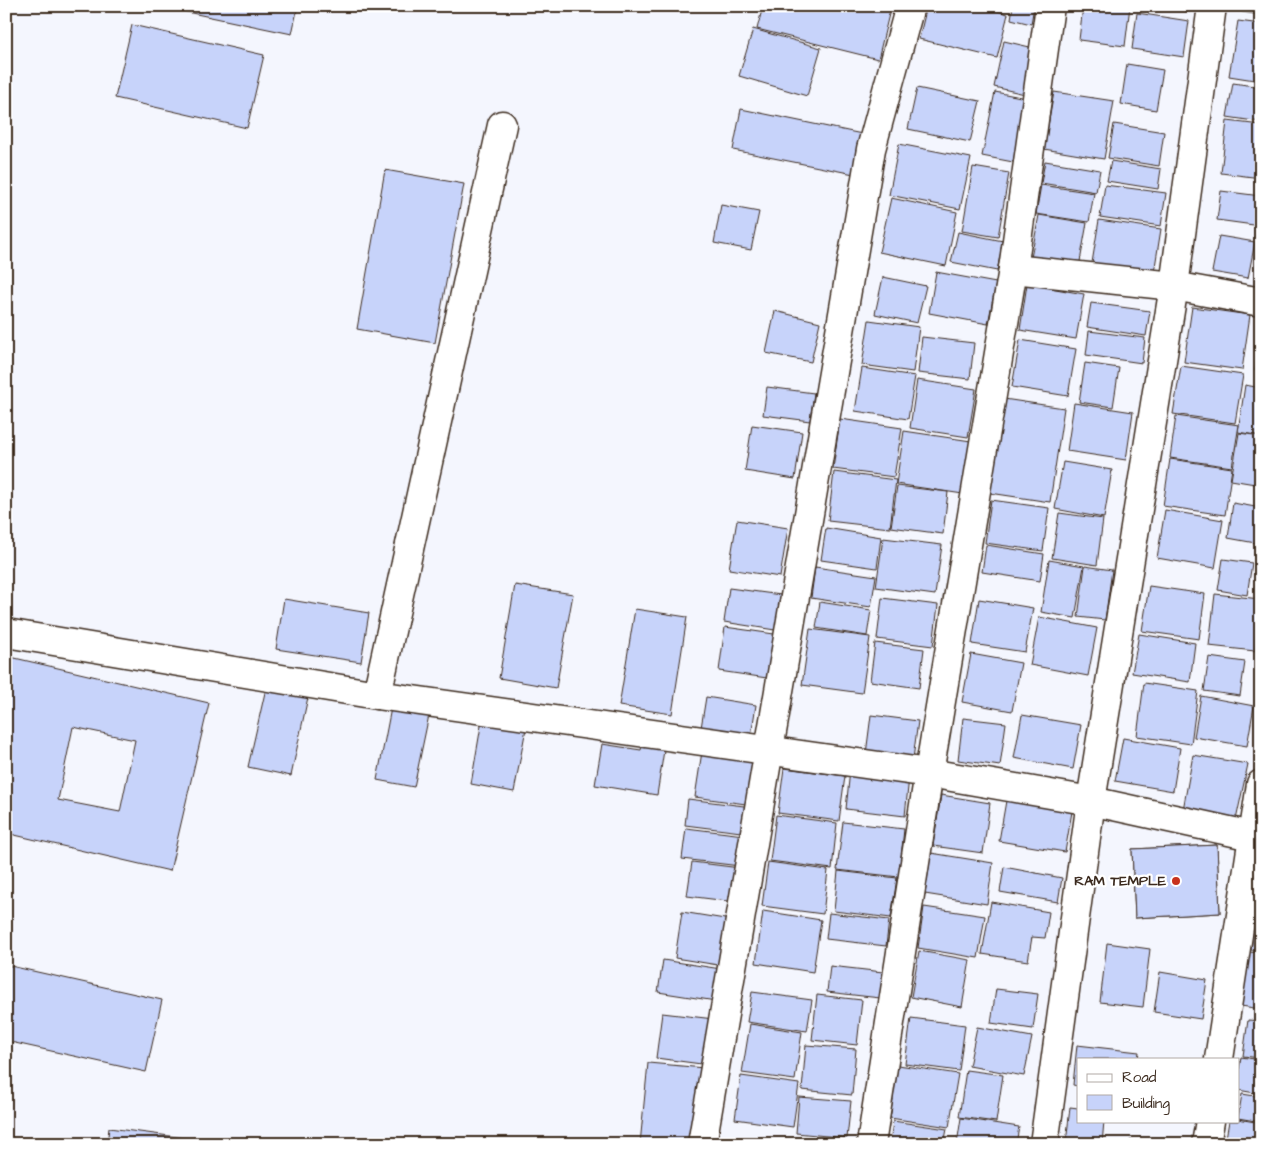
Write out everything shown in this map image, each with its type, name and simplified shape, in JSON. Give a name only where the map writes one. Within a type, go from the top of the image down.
[{"type":"street","points":[[702,1144],[872,149],[910,6]]},
{"type":"street","points":[[871,1144],[929,773],[1013,269],[1050,6]]},
{"type":"street","points":[[1044,1144],[1090,801],[1174,286],[1212,6]]},
{"type":"street","points":[[377,695],[502,126]]},
{"type":"street","points":[[1013,269],[1174,286],[1261,302]]},
{"type":"street","points":[[6,633],[377,695],[929,773],[1090,801],[1256,837]]},
{"type":"street","points":[[1219,1058],[1256,837],[1261,784]]},
{"type":"street","points":[[1206,1144],[1210,1122]]},
{"type":"building","points":[[158,6],[298,6],[292,34]]},
{"type":"building","points":[[763,6],[891,6],[878,59],[757,29]]},
{"type":"building","points":[[927,6],[979,6],[1008,14],[997,58],[919,39]]},
{"type":"building","points":[[1013,6],[1034,6],[1031,24],[1011,19]]},
{"type":"building","points":[[1083,6],[1130,6],[1125,46],[1079,40]]},
{"type":"building","points":[[1150,6],[1191,6],[1190,12]]},
{"type":"building","points":[[1243,6],[1261,6],[1261,15],[1242,12]]},
{"type":"building","points":[[1137,13],[1189,21],[1184,57],[1132,49]]},
{"type":"building","points":[[1238,21],[1261,24],[1261,81],[1229,76]]},
{"type":"building","points":[[132,25],[264,55],[247,128],[115,98]]},
{"type":"building","points":[[753,29],[821,48],[807,96],[739,76]]},
{"type":"building","points":[[1004,41],[1034,48],[1025,94],[994,87]]},
{"type":"building","points":[[1127,64],[1163,70],[1156,110],[1121,104]]},
{"type":"building","points":[[1233,83],[1261,87],[1261,122],[1227,117]]},
{"type":"building","points":[[917,88],[980,101],[970,142],[908,129]]},
{"type":"building","points":[[995,92],[1026,98],[1013,162],[982,156]]},
{"type":"building","points":[[1054,92],[1114,101],[1104,159],[1044,149]]},
{"type":"building","points":[[741,109],[867,135],[859,175],[733,150]]},
{"type":"building","points":[[1227,121],[1261,125],[1261,178],[1221,173]]},
{"type":"building","points":[[1114,124],[1164,132],[1159,166],[1108,158]]},
{"type":"building","points":[[899,144],[971,158],[960,209],[889,195]]},
{"type":"building","points":[[1045,161],[1100,170],[1096,192],[1041,183]]},
{"type":"building","points":[[1111,161],[1161,169],[1158,189],[1107,181]]},
{"type":"building","points":[[973,167],[1009,173],[998,237],[962,231]]},
{"type":"building","points":[[385,170],[464,184],[435,343],[357,329]]},
{"type":"building","points":[[1041,185],[1094,193],[1089,222],[1036,214]]},
{"type":"building","points":[[1105,185],[1166,193],[1161,226],[1100,217]]},
{"type":"building","points":[[1221,191],[1261,196],[1261,226],[1217,220]]},
{"type":"building","points":[[891,198],[957,212],[946,266],[879,252]]},
{"type":"building","points":[[721,205],[759,212],[751,250],[714,243]]},
{"type":"building","points":[[1039,215],[1087,223],[1079,267],[1031,258]]},
{"type":"building","points":[[1099,220],[1161,229],[1154,273],[1092,263]]},
{"type":"building","points":[[958,232],[1003,241],[997,271],[951,262]]},
{"type":"building","points":[[1219,236],[1255,242],[1248,278],[1212,272]]},
{"type":"building","points":[[936,272],[996,283],[988,324],[929,313]]},
{"type":"building","points":[[883,277],[926,286],[917,323],[875,314]]},
{"type":"building","points":[[1027,284],[1084,294],[1076,339],[1020,330]]},
{"type":"building","points":[[1091,303],[1150,311],[1146,336],[1087,327]]},
{"type":"building","points":[[1192,307],[1250,315],[1242,370],[1184,362]]},
{"type":"building","points":[[775,311],[820,322],[811,362],[766,353]]},
{"type":"building","points":[[869,320],[919,327],[913,372],[862,365]]},
{"type":"building","points":[[1089,331],[1145,338],[1142,363],[1086,355]]},
{"type":"building","points":[[1261,334],[1261,371],[1255,370]]},
{"type":"building","points":[[922,337],[974,343],[970,379],[918,373]]},
{"type":"building","points":[[1020,340],[1076,349],[1068,396],[1012,387]]},
{"type":"building","points":[[1085,363],[1119,368],[1113,407],[1079,402]]},
{"type":"building","points":[[1181,366],[1243,375],[1235,423],[1173,414]]},
{"type":"building","points":[[862,368],[915,376],[908,419],[855,411]]},
{"type":"building","points":[[917,380],[976,389],[968,437],[910,428]]},
{"type":"building","points":[[1245,385],[1261,388],[1261,436],[1238,432]]},
{"type":"building","points":[[767,387],[814,393],[810,421],[763,415]]},
{"type":"building","points":[[1004,399],[1064,408],[1050,502],[990,493]]},
{"type":"building","points":[[1074,403],[1133,412],[1126,460],[1067,451]]},
{"type":"building","points":[[1176,416],[1239,425],[1232,467],[1170,458]]},
{"type":"building","points":[[840,419],[902,428],[894,477],[833,469]]},
{"type":"building","points":[[752,425],[802,432],[795,479],[745,471]]},
{"type":"building","points":[[904,431],[971,441],[963,494],[896,484]]},
{"type":"building","points":[[1239,433],[1261,436],[1261,485],[1231,480]]},
{"type":"building","points":[[1170,459],[1232,468],[1225,515],[1163,506]]},
{"type":"building","points":[[1063,462],[1112,470],[1104,518],[1055,509]]},
{"type":"building","points":[[834,472],[896,480],[890,528],[828,521]]},
{"type":"building","points":[[897,486],[948,492],[943,534],[891,527]]},
{"type":"building","points":[[991,500],[1049,508],[1043,551],[985,543]]},
{"type":"building","points":[[1233,503],[1261,508],[1261,544],[1228,538]]},
{"type":"building","points":[[1165,510],[1223,520],[1215,568],[1157,558]]},
{"type":"building","points":[[1059,513],[1103,519],[1097,565],[1052,558]]},
{"type":"building","points":[[737,520],[788,528],[780,577],[729,569]]},
{"type":"building","points":[[826,528],[881,537],[877,568],[821,560]]},
{"type":"building","points":[[883,538],[942,545],[935,595],[876,587]]},
{"type":"building","points":[[986,545],[1044,554],[1040,581],[982,572]]},
{"type":"building","points":[[1223,559],[1252,563],[1247,595],[1218,590]]},
{"type":"building","points":[[1049,560],[1084,566],[1075,618],[1041,612]]},
{"type":"building","points":[[1085,566],[1112,570],[1105,620],[1078,617]]},
{"type":"building","points":[[815,567],[876,576],[871,607],[811,598]]},
{"type":"building","points":[[515,585],[573,594],[556,688],[499,678]]},
{"type":"building","points":[[1149,586],[1205,594],[1199,639],[1142,631]]},
{"type":"building","points":[[729,588],[781,595],[775,630],[724,622]]},
{"type":"building","points":[[1215,594],[1260,599],[1255,651],[1209,646]]},
{"type":"building","points":[[882,598],[938,605],[933,646],[877,639]]},
{"type":"building","points":[[284,599],[369,613],[361,662],[276,649]]},
{"type":"building","points":[[979,599],[1033,608],[1025,652],[972,644]]},
{"type":"building","points":[[820,602],[871,610],[867,636],[816,628]]},
{"type":"building","points":[[635,609],[687,617],[672,714],[619,706]]},
{"type":"building","points":[[1039,617],[1097,628],[1088,676],[1030,665]]},
{"type":"building","points":[[725,627],[774,634],[767,678],[719,671]]},
{"type":"building","points":[[810,629],[870,637],[862,693],[802,685]]},
{"type":"building","points":[[1139,634],[1195,643],[1190,682],[1132,673]]},
{"type":"building","points":[[875,643],[924,649],[919,688],[870,681]]},
{"type":"building","points":[[971,654],[1021,663],[1012,711],[962,702]]},
{"type":"building","points":[[6,656],[209,703],[170,871],[6,833]],"holes":[[[73,727],[135,740],[120,812],[58,800]]]},
{"type":"building","points":[[1209,657],[1245,662],[1240,696],[1204,691]]},
{"type":"building","points":[[1144,683],[1198,691],[1191,744],[1137,736]]},
{"type":"building","points":[[266,688],[308,697],[291,776],[248,767]]},
{"type":"building","points":[[1201,696],[1254,706],[1247,746],[1194,737]]},
{"type":"building","points":[[706,697],[756,705],[751,736],[701,728]]},
{"type":"building","points":[[391,708],[429,715],[414,787],[377,780]]},
{"type":"building","points":[[483,714],[527,723],[514,792],[471,784]]},
{"type":"building","points":[[871,715],[918,721],[913,759],[866,754]]},
{"type":"building","points":[[1022,715],[1081,725],[1073,769],[1014,758]]},
{"type":"building","points":[[963,718],[1006,723],[1000,766],[958,760]]},
{"type":"building","points":[[1123,738],[1180,748],[1173,791],[1115,781]]},
{"type":"building","points":[[643,740],[665,744],[657,795],[595,785],[602,744],[641,750]]},
{"type":"building","points":[[703,745],[761,754],[753,805],[695,797]]},
{"type":"building","points":[[1193,755],[1248,764],[1236,820],[1183,810]]},
{"type":"building","points":[[784,768],[845,776],[839,821],[778,813]]},
{"type":"building","points":[[850,770],[909,777],[905,816],[846,809]]},
{"type":"building","points":[[941,795],[990,803],[983,853],[933,846]]},
{"type":"building","points":[[1007,795],[1073,806],[1065,852],[999,841]]},
{"type":"building","points":[[688,799],[752,807],[749,833],[685,825]]},
{"type":"building","points":[[776,815],[837,823],[832,869],[770,861]]},
{"type":"building","points":[[843,822],[904,829],[899,877],[837,870]]},
{"type":"building","points":[[686,828],[744,835],[740,866],[682,859]]},
{"type":"building","name":"RAM TEMPLE","points":[[1217,845],[1220,913],[1135,918],[1132,849]]},
{"type":"building","name":"RAM TEMPLE","points":[[1217,845],[1220,913],[1135,918],[1132,849]]},
{"type":"building","points":[[931,853],[993,863],[987,904],[925,894]]},
{"type":"building","points":[[692,862],[740,868],[736,902],[687,896]]},
{"type":"building","points":[[768,862],[828,870],[823,914],[762,906]]},
{"type":"building","points":[[1004,867],[1062,878],[1058,902],[1000,892]]},
{"type":"building","points":[[838,871],[897,878],[891,918],[834,911]]},
{"type":"building","points":[[991,902],[1049,912],[1045,938],[1032,937],[1028,961],[982,954]]},
{"type":"building","points":[[924,907],[985,916],[978,958],[918,948]]},
{"type":"building","points":[[763,911],[821,920],[813,972],[756,963]]},
{"type":"building","points":[[682,912],[731,920],[724,966],[675,958]]},
{"type":"building","points":[[829,913],[889,920],[886,946],[826,939]]},
{"type":"building","points":[[1256,915],[1261,916],[1261,951],[1251,950]]},
{"type":"building","points":[[1107,943],[1150,949],[1143,1007],[1100,1002]]},
{"type":"building","points":[[919,951],[970,960],[962,1007],[911,997]]},
{"type":"building","points":[[1249,952],[1261,953],[1261,1009],[1241,1006]]},
{"type":"building","points":[[663,960],[721,969],[716,1001],[658,992]]},
{"type":"building","points":[[6,965],[162,1000],[146,1072],[6,1041]]},
{"type":"building","points":[[830,966],[892,973],[889,999],[827,992]]},
{"type":"building","points":[[1160,972],[1207,980],[1201,1019],[1154,1012]]},
{"type":"building","points":[[996,989],[1038,994],[1033,1029],[991,1023]]},
{"type":"building","points":[[752,992],[812,1000],[807,1031],[747,1022]]},
{"type":"building","points":[[817,995],[862,1000],[857,1045],[812,1040]]},
{"type":"building","points":[[662,1013],[714,1019],[709,1065],[656,1058]]},
{"type":"building","points":[[911,1018],[965,1025],[959,1071],[905,1064]]},
{"type":"building","points":[[1248,1020],[1261,1021],[1261,1058],[1243,1056]]},
{"type":"building","points":[[750,1024],[802,1032],[795,1080],[742,1073]]},
{"type":"building","points":[[977,1027],[1032,1037],[1024,1076],[969,1066]]},
{"type":"building","points":[[806,1045],[856,1049],[852,1095],[802,1090]]},
{"type":"building","points":[[1077,1045],[1139,1052],[1138,1058],[1077,1058],[1077,1086],[1073,1085]]},
{"type":"building","points":[[1241,1057],[1261,1060],[1261,1094],[1240,1090]]},
{"type":"building","points":[[648,1063],[704,1068],[697,1144],[640,1144]]},
{"type":"building","points":[[898,1065],[958,1074],[949,1127],[890,1118]]},
{"type":"building","points":[[966,1070],[1003,1075],[996,1122],[959,1117]]},
{"type":"building","points":[[741,1076],[799,1084],[793,1127],[735,1119]]},
{"type":"building","points":[[1242,1094],[1261,1097],[1261,1122],[1240,1118]]},
{"type":"building","points":[[799,1097],[851,1101],[847,1138],[796,1133]]},
{"type":"building","points":[[1070,1107],[1077,1108],[1077,1122],[1104,1122],[1102,1144],[1066,1144]]},
{"type":"building","points":[[961,1118],[1019,1127],[1016,1144],[957,1144]]},
{"type":"building","points":[[1240,1119],[1261,1123],[1261,1144],[1225,1144],[1229,1122],[1240,1122]]},
{"type":"building","points":[[893,1121],[947,1129],[944,1144],[890,1144]]},
{"type":"building","points":[[109,1128],[215,1142],[214,1144],[107,1144]]},
{"type":"building","points":[[1130,1140],[1162,1144],[1129,1144]]},
{"type":"place","name":"RAM TEMPLE","points":[[1176,881]]}]
